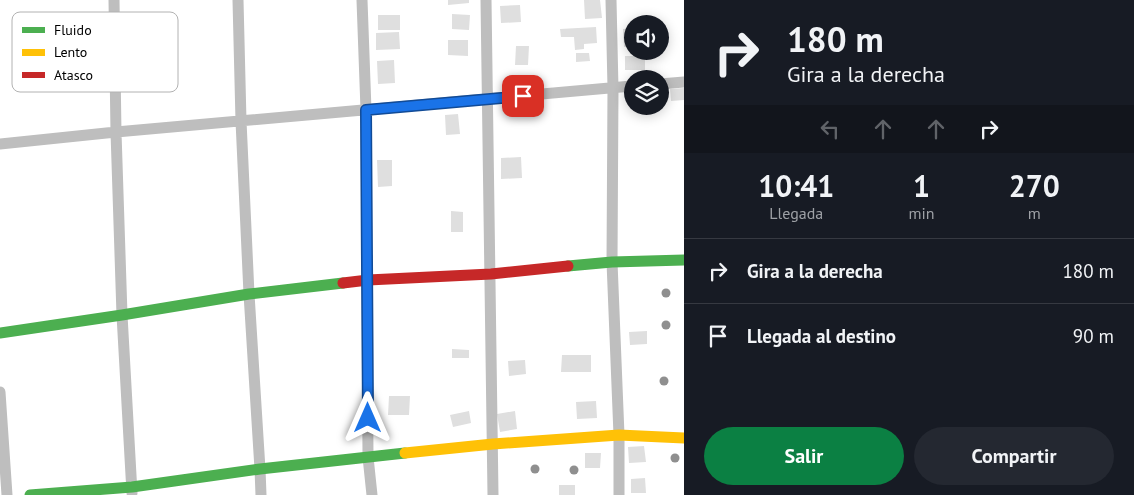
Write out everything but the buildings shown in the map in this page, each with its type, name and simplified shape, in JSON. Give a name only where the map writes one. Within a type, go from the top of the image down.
[{"type":"street","points":[[238,0],[241,121],[249,294],[261,495]]},
{"type":"street","points":[[362,0],[366,110],[368,457],[372,495]]},
{"type":"street","points":[[486,0],[493,495]]},
{"type":"street","points":[[611,0],[613,88],[612,262],[619,435],[619,495]]},
{"type":"street","points":[[669,83],[684,82]]},
{"type":"street","points":[[0,144],[624,87]]},
{"type":"street","points":[[115,92],[122,315],[132,491]]},
{"type":"street","points":[[0,333],[249,294],[368,280],[491,274],[612,262],[684,260]]},
{"type":"street","points":[[0,392],[7,495]]},
{"type":"street","points":[[30,495],[132,491],[260,469],[493,444],[619,435],[684,438]]},
{"type":"traffic: fast","points":[[568,266],[612,262],[684,260]]},
{"type":"traffic: fast","points":[[0,333],[249,294],[343,283]]},
{"type":"traffic: fast","points":[[30,495],[132,487],[260,469],[405,453]]},
{"type":"traffic: slow","points":[[405,453],[493,444],[619,435],[684,438]]},
{"type":"traffic: jam","points":[[343,283],[491,274],[568,266]]},
{"type":"route","points":[[368,418],[366,110],[523,96]]}]
